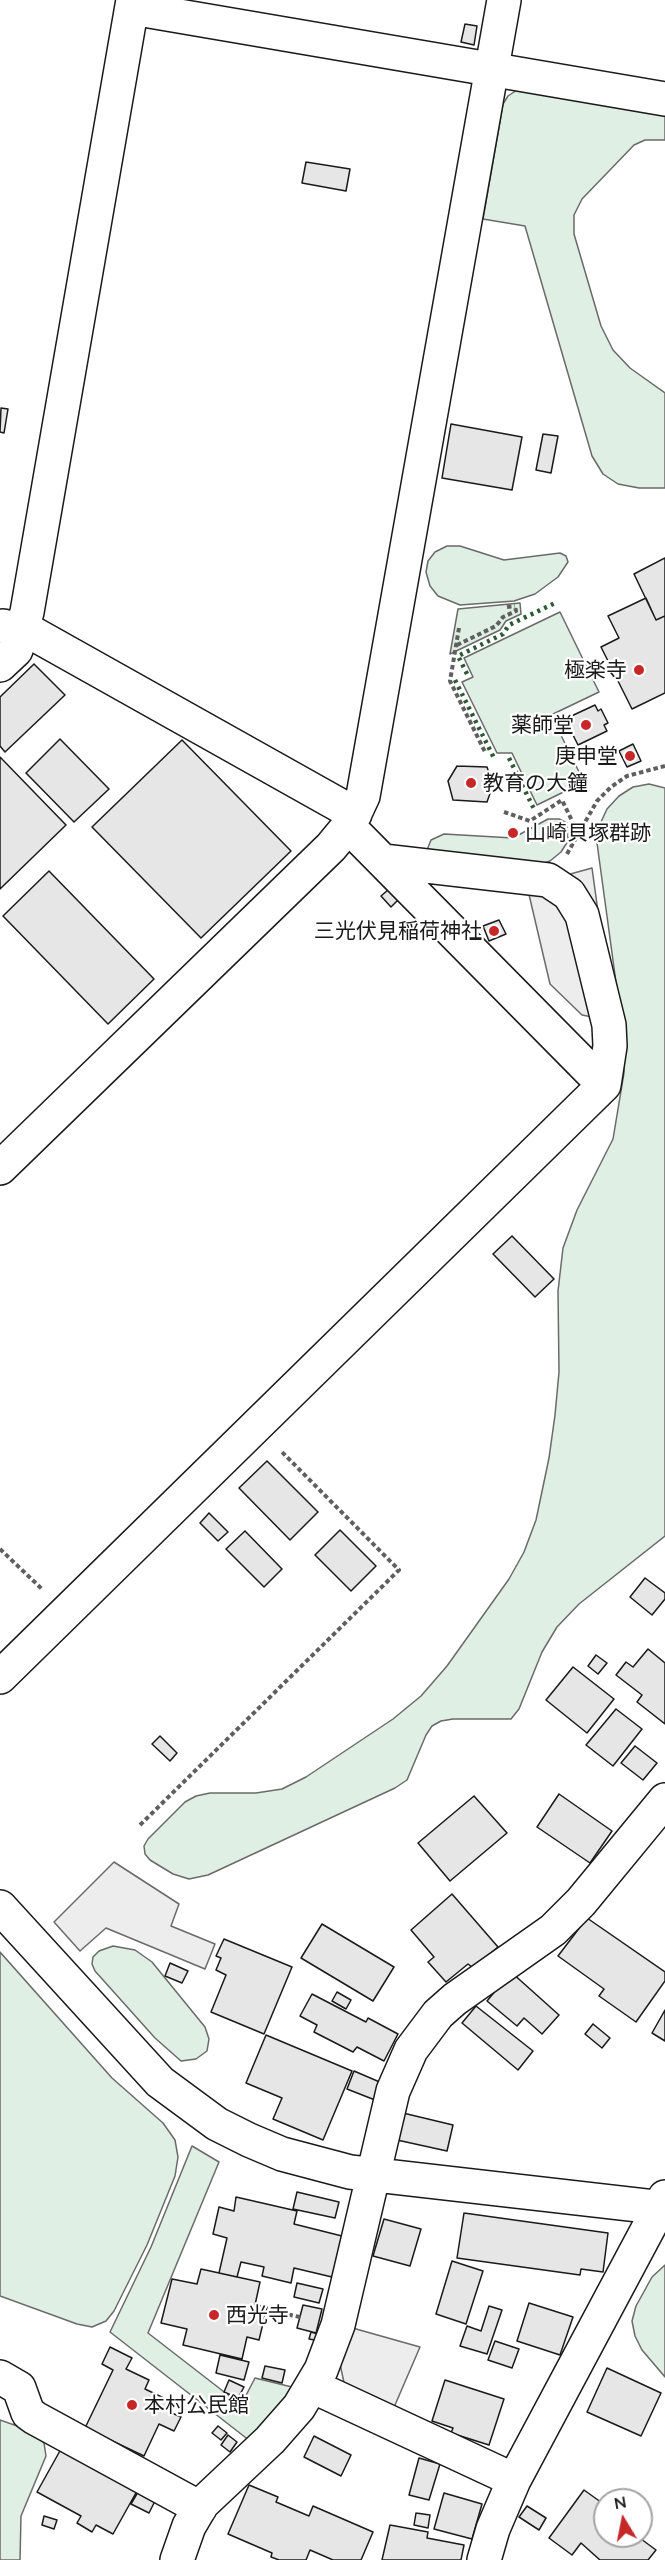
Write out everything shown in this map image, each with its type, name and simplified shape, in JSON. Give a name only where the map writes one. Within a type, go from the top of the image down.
[{"type":"street","points":[[0,1168],[331,847],[352,820],[363,796],[504,0]]},
{"type":"street","points":[[0,665],[16,650],[11,628],[31,591],[132,4],[665,99]]},
{"type":"street","points":[[11,628],[34,634],[352,820],[383,861],[604,1085]]},
{"type":"street","points":[[0,1677],[604,1085],[610,1046],[609,1025],[582,915],[569,894],[551,882],[383,861]]},
{"type":"street","points":[[177,2560],[189,2526],[200,2508],[270,2440],[299,2407],[321,2370],[336,2329],[375,2175],[393,2091],[400,2070],[423,2032],[455,1999],[553,1930],[581,1902],[665,1800]]},
{"type":"street","points":[[0,1907],[135,2057],[188,2104],[217,2124],[282,2154],[316,2164],[375,2175],[663,2204],[513,2480],[484,2560]]},
{"type":"street","points":[[0,2377],[20,2388],[28,2413],[35,2418],[200,2508]]},
{"type":"street","points":[[312,2386],[513,2480]]},
{"type":"path","points":[[456,645],[496,626],[502,617],[516,611],[515,606],[507,607]]},
{"type":"path","points":[[459,628],[450,681],[485,752]]},
{"type":"path","points":[[551,882],[597,801],[610,787],[627,776],[665,766]]},
{"type":"path","points":[[504,812],[530,821],[562,800],[579,833]]},
{"type":"path","points":[[140,1826],[399,1570],[256,1426]]},
{"type":"path","points":[[0,1549],[66,1612]]},
{"type":"path","points":[[281,2313],[300,2317]]},
{"type":"green space","points":[[517,90],[665,111],[665,140],[645,140],[634,145],[582,199],[574,215],[574,234],[601,326],[613,350],[630,368],[665,393],[665,488],[639,488],[618,484],[603,474],[592,456],[525,226],[483,219],[503,104],[508,96]]},
{"type":"green space","points":[[447,546],[460,546],[504,560],[560,553],[566,556],[568,562],[558,577],[535,594],[514,601],[460,605],[438,596],[430,586],[426,572],[428,561],[435,552]]},
{"type":"green space","points":[[520,603],[521,614],[506,621],[500,630],[450,654],[458,609]]},
{"type":"green space","points":[[560,612],[599,692],[551,715],[584,782],[537,805],[512,753],[497,753],[462,682],[473,677],[464,658]]},
{"type":"green space","points":[[649,784],[665,788],[665,1536],[579,1604],[557,1627],[542,1652],[519,1709],[511,1719],[441,1721],[432,1726],[426,1735],[407,1780],[395,1788],[208,1875],[189,1879],[173,1874],[150,1860],[145,1854],[144,1846],[148,1839],[185,1802],[196,1796],[210,1793],[256,1793],[282,1789],[306,1777],[393,1719],[421,1696],[447,1666],[509,1579],[524,1552],[536,1520],[555,1415],[559,1372],[558,1291],[563,1248],[577,1210],[613,1139],[624,1073],[624,1041],[597,843],[600,824],[607,809],[619,796],[633,787]]},
{"type":"green space","points":[[548,819],[559,819],[567,823],[568,841],[561,852],[550,861],[534,867],[427,850],[431,840],[444,834],[513,838]]},
{"type":"green space","points":[[113,1946],[135,1950],[152,1962],[205,2027],[209,2039],[207,2051],[196,2059],[181,2061],[155,2038],[95,1971],[92,1964],[93,1957],[99,1951]]},
{"type":"green space","points":[[0,1952],[112,2078],[163,2123],[175,2140],[178,2157],[175,2176],[147,2245],[114,2311],[106,2321],[92,2327],[77,2324],[0,2296]]},
{"type":"green space","points":[[192,2146],[219,2162],[148,2333],[241,2405],[255,2378],[296,2388],[250,2441],[110,2332],[151,2247]]},
{"type":"green space","points":[[665,2265],[665,2377],[642,2350],[635,2336],[632,2321],[636,2306],[652,2277]]},
{"type":"green space","points":[[0,2420],[34,2432],[44,2443],[46,2456],[21,2516],[20,2560],[0,2560]]},
{"type":"shaded area","points":[[592,868],[613,1021],[582,1015],[550,984],[527,886]]},
{"type":"shaded area","points":[[114,1862],[179,1904],[171,1926],[215,1944],[205,1969],[106,1928],[80,1951],[54,1922]]},
{"type":"shaded area","points":[[349,2327],[420,2347],[392,2412],[346,2392],[340,2364]]},
{"type":"building","points":[[465,24],[477,26],[474,45],[461,42]]},
{"type":"building","points":[[306,162],[350,169],[346,191],[302,183]]},
{"type":"building","points":[[1,408],[8,409],[4,433],[0,432]]},
{"type":"building","points":[[451,424],[522,437],[512,490],[442,478]]},
{"type":"building","points":[[543,434],[558,436],[551,473],[536,470]]},
{"type":"building","points":[[665,558],[665,616],[656,620],[634,574]]},
{"type":"building","name":"極楽寺","points":[[646,598],[656,620],[665,616],[665,693],[632,709],[601,647],[619,638],[608,616]]},
{"type":"building","points":[[34,664],[65,695],[5,752],[0,746],[0,697]]},
{"type":"building","points":[[595,705],[598,711],[601,709],[608,723],[604,725],[607,731],[578,745],[565,719]]},
{"type":"building","points":[[60,739],[109,789],[74,822],[26,773]]},
{"type":"building","points":[[182,740],[291,851],[201,938],[92,827]]},
{"type":"building","points":[[633,744],[641,761],[627,767],[619,751]]},
{"type":"building","points":[[0,757],[66,825],[0,889]]},
{"type":"building","name":"教育の大鐘","points":[[457,766],[487,767],[493,785],[487,802],[453,800],[448,781]]},
{"type":"building","points":[[49,871],[154,979],[108,1024],[3,916]]},
{"type":"building","points":[[389,889],[399,899],[391,907],[381,896]]},
{"type":"building","points":[[499,920],[506,934],[489,941],[483,926]]},
{"type":"building","points":[[512,1236],[554,1279],[535,1297],[493,1254]]},
{"type":"building","points":[[267,1461],[318,1512],[290,1540],[239,1488]]},
{"type":"building","points":[[209,1513],[228,1532],[218,1541],[200,1523]]},
{"type":"building","points":[[340,1530],[376,1566],[351,1591],[315,1555]]},
{"type":"building","points":[[245,1531],[282,1569],[264,1587],[226,1549]]},
{"type":"building","points":[[645,1578],[665,1593],[665,1599],[652,1615],[630,1597]]},
{"type":"building","points":[[648,1649],[665,1663],[665,1724],[637,1702],[642,1695],[616,1675],[626,1662],[633,1667]]},
{"type":"building","points":[[596,1655],[607,1663],[598,1674],[588,1666]]},
{"type":"building","points":[[573,1667],[614,1699],[587,1733],[546,1700]]},
{"type":"building","points":[[616,1709],[642,1729],[613,1766],[586,1745]]},
{"type":"building","points":[[160,1736],[177,1753],[170,1761],[152,1744]]},
{"type":"building","points":[[635,1746],[657,1763],[643,1780],[621,1763]]},
{"type":"building","points":[[559,1794],[612,1831],[590,1863],[537,1827]]},
{"type":"building","points":[[474,1796],[507,1833],[450,1881],[418,1843]]},
{"type":"building","points":[[452,1894],[498,1947],[473,1968],[468,1964],[446,1982],[428,1962],[434,1957],[411,1930]]},
{"type":"building","points":[[587,1918],[665,1972],[665,1981],[636,2022],[599,1996],[604,1989],[558,1956]]},
{"type":"building","points":[[322,1924],[394,1967],[373,2001],[301,1958]]},
{"type":"building","points":[[224,1939],[292,1967],[264,2034],[211,2012],[226,1975],[216,1970],[221,1958],[216,1956]]},
{"type":"building","points":[[170,1963],[188,1971],[182,1983],[165,1976]]},
{"type":"building","points":[[511,1972],[559,2015],[542,2034],[524,2018],[517,2026],[487,2001]]},
{"type":"building","points":[[337,1992],[351,2000],[346,2009],[332,2001]]},
{"type":"building","points":[[312,1994],[366,2022],[368,2018],[398,2034],[384,2061],[357,2047],[353,2052],[314,2032],[317,2025],[300,2016]]},
{"type":"building","points":[[476,2006],[533,2051],[518,2070],[462,2023]]},
{"type":"building","points":[[665,2010],[665,2041],[652,2033]]},
{"type":"building","points":[[593,2024],[610,2038],[602,2048],[585,2034]]},
{"type":"building","points":[[266,2035],[352,2071],[323,2140],[273,2119],[282,2098],[246,2083]]},
{"type":"building","points":[[354,2071],[382,2083],[375,2100],[347,2089]]},
{"type":"building","points":[[403,2113],[453,2125],[447,2151],[397,2140]]},
{"type":"building","points":[[297,2192],[339,2202],[335,2218],[293,2209]]},
{"type":"building","points":[[236,2197],[297,2211],[294,2224],[342,2236],[332,2277],[294,2268],[291,2283],[262,2276],[264,2267],[241,2262],[237,2277],[219,2273],[227,2238],[213,2234],[219,2207],[234,2211]]},
{"type":"building","points":[[464,2213],[608,2233],[603,2272],[581,2269],[580,2275],[457,2258]]},
{"type":"building","points":[[384,2219],[421,2229],[410,2266],[373,2256]]},
{"type":"building","points":[[452,2261],[483,2271],[466,2324],[436,2314]]},
{"type":"building","name":"西光寺","points":[[201,2269],[260,2282],[255,2305],[267,2307],[259,2340],[247,2337],[242,2359],[183,2345],[187,2329],[161,2323],[172,2279],[197,2284]]},
{"type":"building","points":[[297,2283],[323,2289],[319,2303],[294,2297]]},
{"type":"building","points":[[529,2303],[573,2317],[560,2355],[517,2341]]},
{"type":"building","points":[[303,2305],[322,2309],[316,2333],[297,2328]]},
{"type":"building","points":[[489,2306],[502,2310],[487,2354],[460,2346],[467,2326],[481,2331]]},
{"type":"building","points":[[311,2332],[321,2335],[320,2341],[309,2339]]},
{"type":"building","points":[[495,2341],[519,2349],[512,2368],[488,2360]]},
{"type":"building","name":"本村公民館","points":[[110,2347],[132,2358],[126,2369],[149,2380],[145,2389],[170,2401],[165,2410],[181,2417],[174,2431],[159,2424],[144,2456],[85,2428],[113,2370],[102,2364]]},
{"type":"building","points":[[220,2355],[249,2362],[244,2380],[216,2373]]},
{"type":"building","points":[[265,2366],[285,2370],[282,2383],[262,2378]]},
{"type":"building","points":[[607,2368],[661,2393],[641,2436],[587,2412]]},
{"type":"building","points":[[229,2380],[244,2387],[238,2398],[224,2392]]},
{"type":"building","points":[[445,2380],[504,2399],[489,2445],[451,2433],[453,2428],[432,2421]]},
{"type":"building","points":[[218,2426],[227,2433],[221,2440],[212,2433]]},
{"type":"building","points":[[228,2435],[237,2442],[230,2452],[221,2445]]},
{"type":"building","points":[[314,2436],[351,2455],[341,2476],[304,2457]]},
{"type":"building","points":[[61,2449],[137,2491],[113,2534],[96,2525],[92,2532],[77,2523],[81,2516],[37,2492]]},
{"type":"building","points":[[419,2458],[440,2464],[429,2500],[409,2495]]},
{"type":"building","points":[[249,2485],[278,2497],[276,2502],[309,2516],[313,2506],[373,2532],[361,2560],[333,2560],[310,2550],[306,2560],[279,2560],[271,2557],[272,2553],[228,2534]]},
{"type":"building","points":[[584,2490],[593,2496],[593,2548],[653,2548],[656,2550],[648,2560],[600,2560],[581,2543],[572,2555],[549,2538]]},
{"type":"building","points":[[138,2492],[155,2501],[149,2513],[131,2504]]},
{"type":"building","points":[[444,2493],[482,2504],[472,2539],[434,2529]]},
{"type":"building","points":[[527,2506],[546,2518],[539,2530],[519,2517]]},
{"type":"building","points":[[416,2513],[430,2515],[428,2528],[414,2525]]},
{"type":"building","points":[[44,2516],[57,2520],[54,2529],[42,2525]]},
{"type":"building","points":[[390,2525],[428,2532],[427,2538],[464,2545],[461,2560],[382,2560]]},
{"type":"hedge","points":[[467,674],[458,656],[503,634],[509,625],[555,603]]},
{"type":"hedge","points":[[455,680],[494,758]]},
{"type":"hedge","points":[[509,758],[534,809]]},
{"type":"place","name":"極楽寺","points":[[639,670]]},
{"type":"place","name":"薬師堂","points":[[586,725]]},
{"type":"place","name":"庚申堂","points":[[630,756]]},
{"type":"place","name":"教育の大鐘","points":[[471,783]]},
{"type":"place","name":"山崎貝塚群跡","points":[[513,833]]},
{"type":"place","name":"三光伏見稲荷神社","points":[[494,931]]},
{"type":"place","name":"西光寺","points":[[214,2315]]},
{"type":"place","name":"本村公民館","points":[[132,2405]]}]
